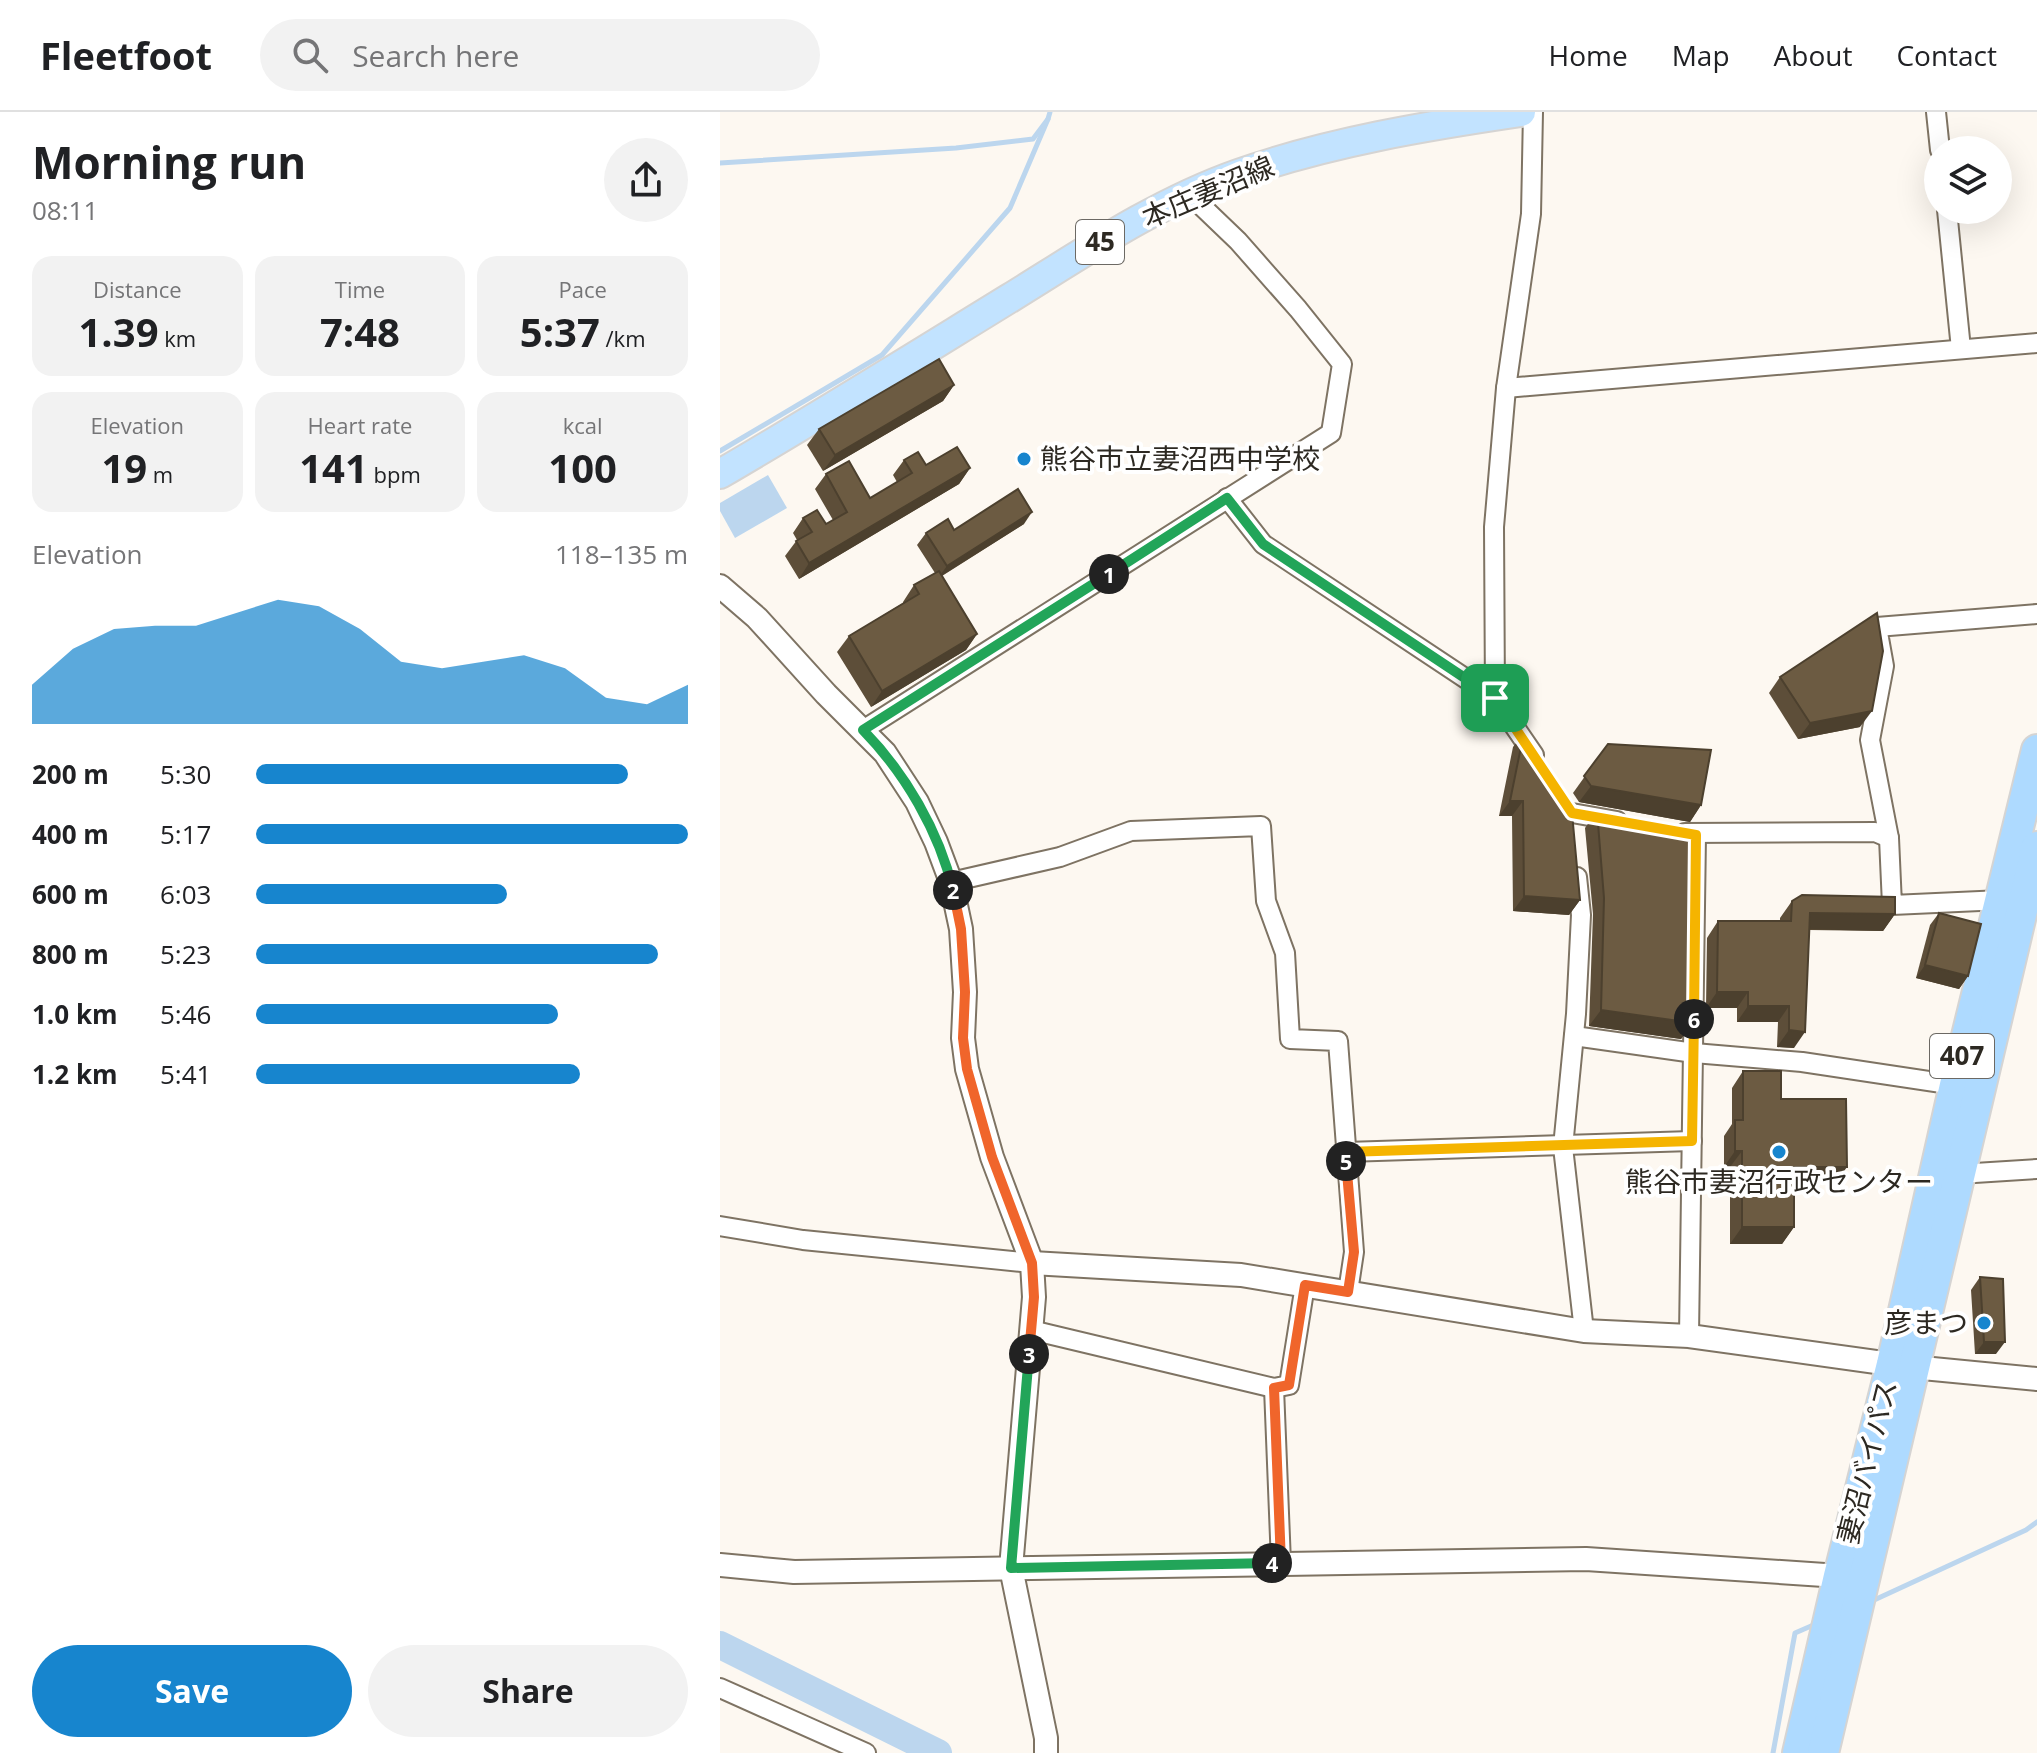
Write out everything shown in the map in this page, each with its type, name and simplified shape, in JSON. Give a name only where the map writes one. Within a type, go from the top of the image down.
[{"type":"highway","name":"妻沼バイパス","points":[[1902,1366],[1959,1174],[2022,892],[2037,750]]},
{"type":"highway","name":"妻沼バイパス","points":[[1798,1753],[1851,1577],[1902,1366],[1955,1085],[2037,847]]},
{"type":"highway","name":"妻沼バイパス","points":[[1823,1753],[1851,1577]]},
{"type":"main road","name":"本庄妻沼線","points":[[720,474],[1113,234],[1189,194],[1237,174],[1359,141],[1422,127],[1521,112]]},
{"type":"street","points":[[1495,698],[1494,527],[1506,388],[1531,214],[1533,112]]},
{"type":"street","points":[[1936,112],[1939,136]]},
{"type":"street","points":[[863,730],[1331,433],[1342,364],[1238,241],[1189,194]]},
{"type":"street","points":[[1948,224],[1961,349]]},
{"type":"street","points":[[1506,388],[2037,343]]},
{"type":"street","points":[[1227,498],[1263,544],[1495,698],[1542,766]]},
{"type":"street","points":[[720,586],[757,618],[885,753],[917,802],[951,882],[961,929],[965,992],[963,1038],[967,1069],[992,1157],[1032,1263],[1034,1297],[1011,1568],[1046,1738],[1046,1753]]},
{"type":"street","points":[[2022,892],[1892,905],[1889,838],[1870,740],[1884,666],[1877,627],[2037,614]]},
{"type":"street","points":[[1570,814],[1634,824]]},
{"type":"street","points":[[951,882],[1060,857],[1131,831],[1261,826],[1266,901],[1285,953],[1290,1039],[1338,1041],[1354,1252],[1348,1292]]},
{"type":"street","points":[[1665,829],[1696,835],[1875,832],[1889,838]]},
{"type":"street","points":[[1689,1336],[1696,835]]},
{"type":"street","points":[[1576,857],[1581,915],[1563,1147],[1584,1331]]},
{"type":"street","points":[[1574,1036],[1694,1053],[1802,1062],[1955,1085]]},
{"type":"street","points":[[1346,1152],[1692,1141]]},
{"type":"street","points":[[1959,1174],[2037,1169]]},
{"type":"street","points":[[720,1226],[803,1240],[1032,1263],[1241,1275],[1584,1331],[1689,1336],[1902,1366],[2037,1379]]},
{"type":"street","points":[[1031,1330],[1274,1388],[1289,1385],[1305,1285]]},
{"type":"street","points":[[1274,1388],[1281,1563]]},
{"type":"street","points":[[720,1565],[794,1572],[1586,1559],[1851,1577]]},
{"type":"street","points":[[720,1688],[866,1753]]},
{"type":"water","points":[[768,475],[787,508],[735,538],[720,511],[720,503]]},
{"type":"building","points":[[939,359],[954,385],[835,455],[819,429]]},
{"type":"building","points":[[957,447],[970,468],[809,563],[796,541],[812,532],[803,518],[817,510],[826,524],[847,512],[826,474],[849,461],[870,498],[912,473],[904,460],[918,452],[926,465]]},
{"type":"building","points":[[1018,489],[1032,512],[947,566],[926,533],[948,519],[954,530]]},
{"type":"building","points":[[939,571],[977,634],[882,691],[849,636],[919,594],[914,585]]},
{"type":"building","points":[[1877,613],[1883,651],[1872,711],[1810,723],[1780,677]]},
{"type":"building","points":[[1524,732],[1571,802],[1580,900],[1524,896],[1523,801],[1510,801]]},
{"type":"building","points":[[1608,744],[1711,750],[1701,805],[1591,786],[1584,776]]},
{"type":"building","points":[[1597,811],[1695,829],[1693,1023],[1601,1010],[1604,898]]},
{"type":"building","points":[[1802,895],[1895,897],[1895,914],[1810,913],[1805,1032],[1789,1030],[1789,1006],[1748,1006],[1748,992],[1717,992],[1718,921],[1791,921],[1792,901]]},
{"type":"building","points":[[1939,913],[1981,924],[1968,976],[1925,965]]},
{"type":"building","name":"熊谷市妻沼行政センター","points":[[1743,1071],[1781,1071],[1781,1099],[1846,1099],[1847,1167],[1794,1167],[1794,1227],[1742,1227],[1742,1151],[1735,1151],[1735,1120],[1743,1120]]},
{"type":"building","points":[[1980,1277],[2003,1279],[2005,1342],[1984,1342]]},
{"type":"waterway","points":[[720,163],[956,148],[1033,139],[1050,112]]},
{"type":"waterway","points":[[720,451],[882,355],[1010,208],[1048,119]]},
{"type":"waterway","points":[[1872,1601],[2026,1530],[2037,1522]]},
{"type":"waterway","points":[[1773,1753],[1795,1633],[1818,1623]]},
{"type":"waterway","points":[[720,1645],[938,1753]]},
{"type":"place","name":"熊谷市立妻沼西中学校","points":[[1024,459]]},
{"type":"place","name":"熊谷市妻沼行政センター","points":[[1779,1152]]},
{"type":"place","name":"彦まつ","points":[[1984,1323]]},
{"type":"route","points":[[1227,498],[1263,544],[1495,698],[1572,813],[1696,835],[1692,1141],[1346,1152],[1354,1252],[1348,1292],[1305,1285],[1289,1385],[1274,1388],[1281,1563],[1011,1568],[1034,1297],[1032,1263],[992,1157],[967,1069],[963,1038],[965,992],[961,929],[951,882],[936,842],[903,777],[863,730],[1227,498]]}]
